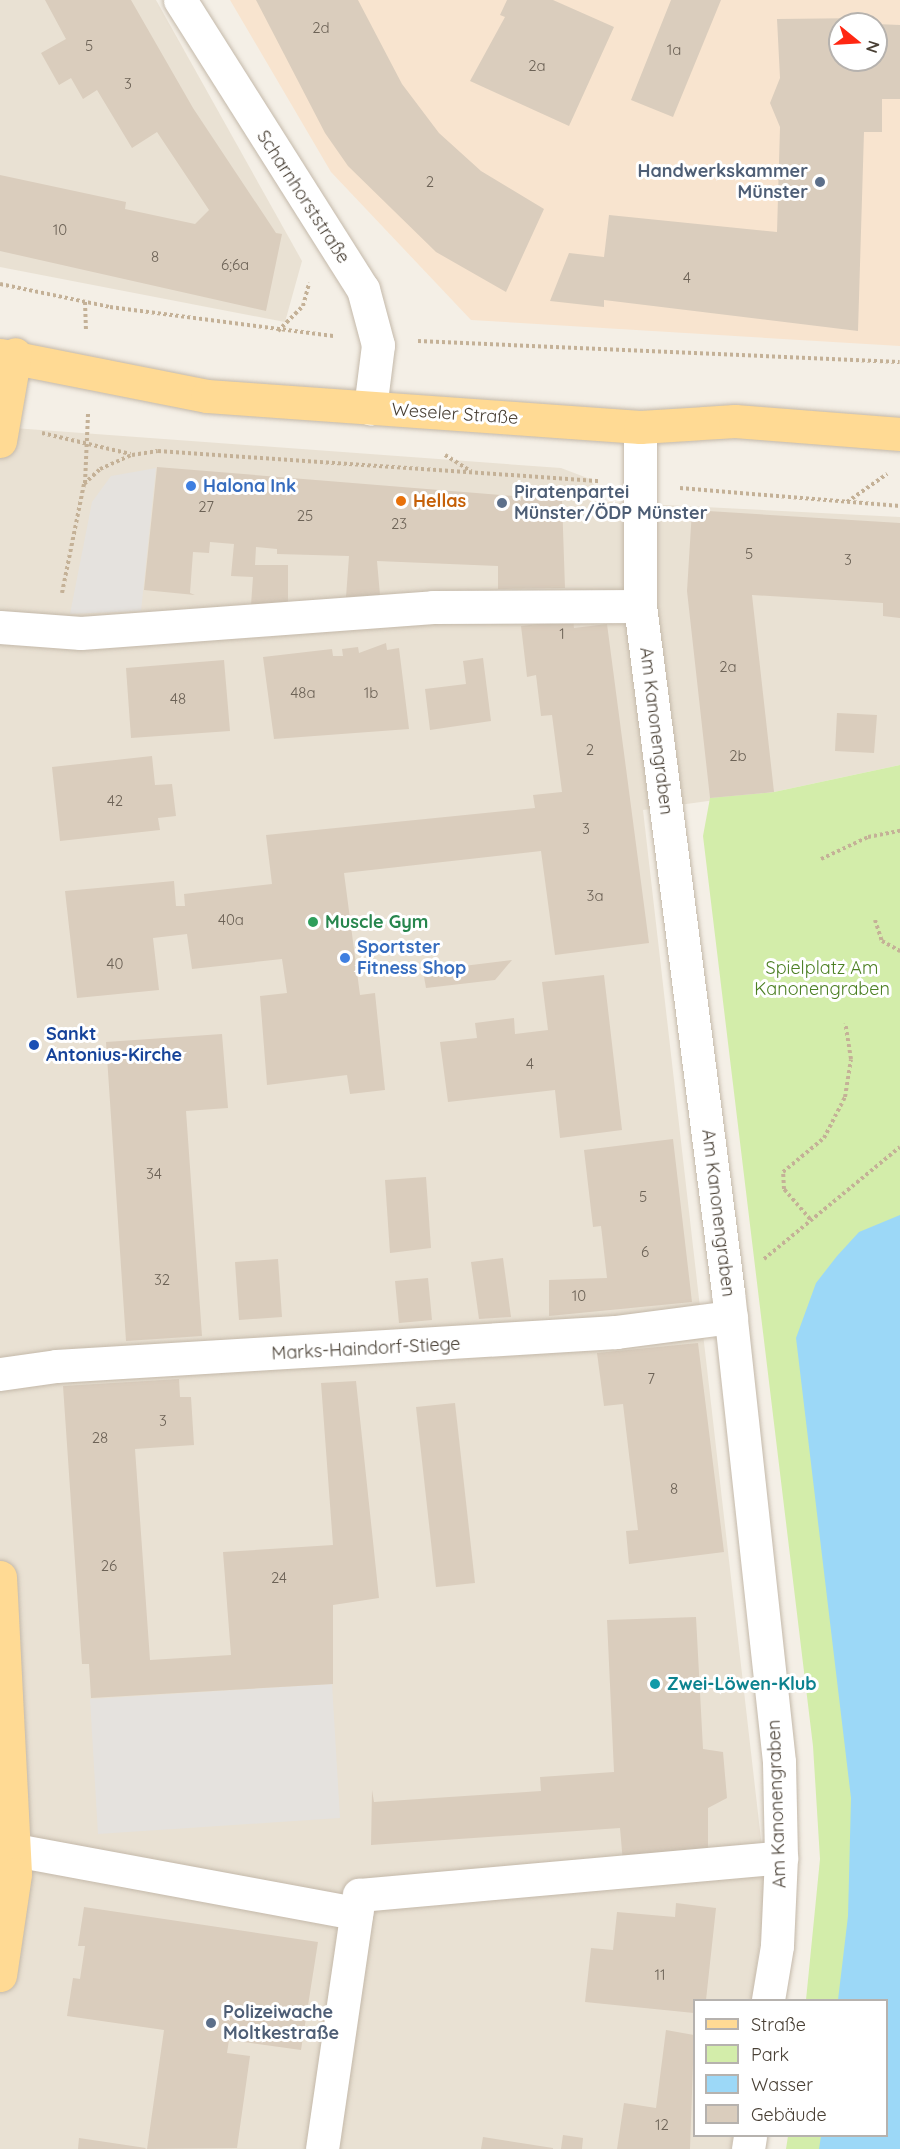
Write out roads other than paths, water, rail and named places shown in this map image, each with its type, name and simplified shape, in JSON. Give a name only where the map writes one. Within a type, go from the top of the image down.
[{"type":"main road","name":"Weseler Straße","points":[[5,350],[119,382],[207,396],[640,427],[735,421],[900,434]]},
{"type":"main road","points":[[1,433],[5,350]]},
{"type":"main road","points":[[0,1577],[15,1850],[14,1895],[0,1975]]},
{"type":"street","name":"Scharnhorststraße","points":[[180,0],[363,290],[376,338],[370,408]]},
{"type":"street","name":"Am Kanonengraben","points":[[640,427],[640,606],[729,1304],[779,1762],[782,1857],[768,1999]]},
{"type":"street","points":[[0,627],[56,630],[433,607],[640,606]]},
{"type":"street","name":"Marks-Haindorf-Stiege","points":[[0,1374],[56,1366],[605,1333],[729,1304]]},
{"type":"street","points":[[15,1850],[356,1913]]},
{"type":"street","points":[[322,2149],[359,1895],[782,1857]]},
{"type":"water","points":[[900,1215],[900,2149],[819,2149],[821,2137],[888,2137],[888,1999],[838,1999],[848,1916],[851,1798],[796,1338],[816,1283],[859,1232]]},
{"type":"place","name":"Handwerkskammer Münster","points":[[820,182]]},
{"type":"place","name":"Halona Ink","points":[[191,486]]},
{"type":"place","name":"Hellas","points":[[401,501]]},
{"type":"place","name":"Piratenpartei Münster/ÖDP Münster","points":[[502,503]]},
{"type":"place","name":"Muscle Gym","points":[[313,922]]},
{"type":"place","name":"Sportster Fitness Shop","points":[[345,958]]},
{"type":"place","name":"Sankt Antonius-Kirche","points":[[34,1045]]},
{"type":"place","name":"Zwei-Löwen-Klub","points":[[655,1684]]},
{"type":"place","name":"Polizeiwache Moltkestraße","points":[[211,2023]]},
{"type":"park label","name":"Spielplatz Am Kanonengraben","points":[[822,979]]}]
